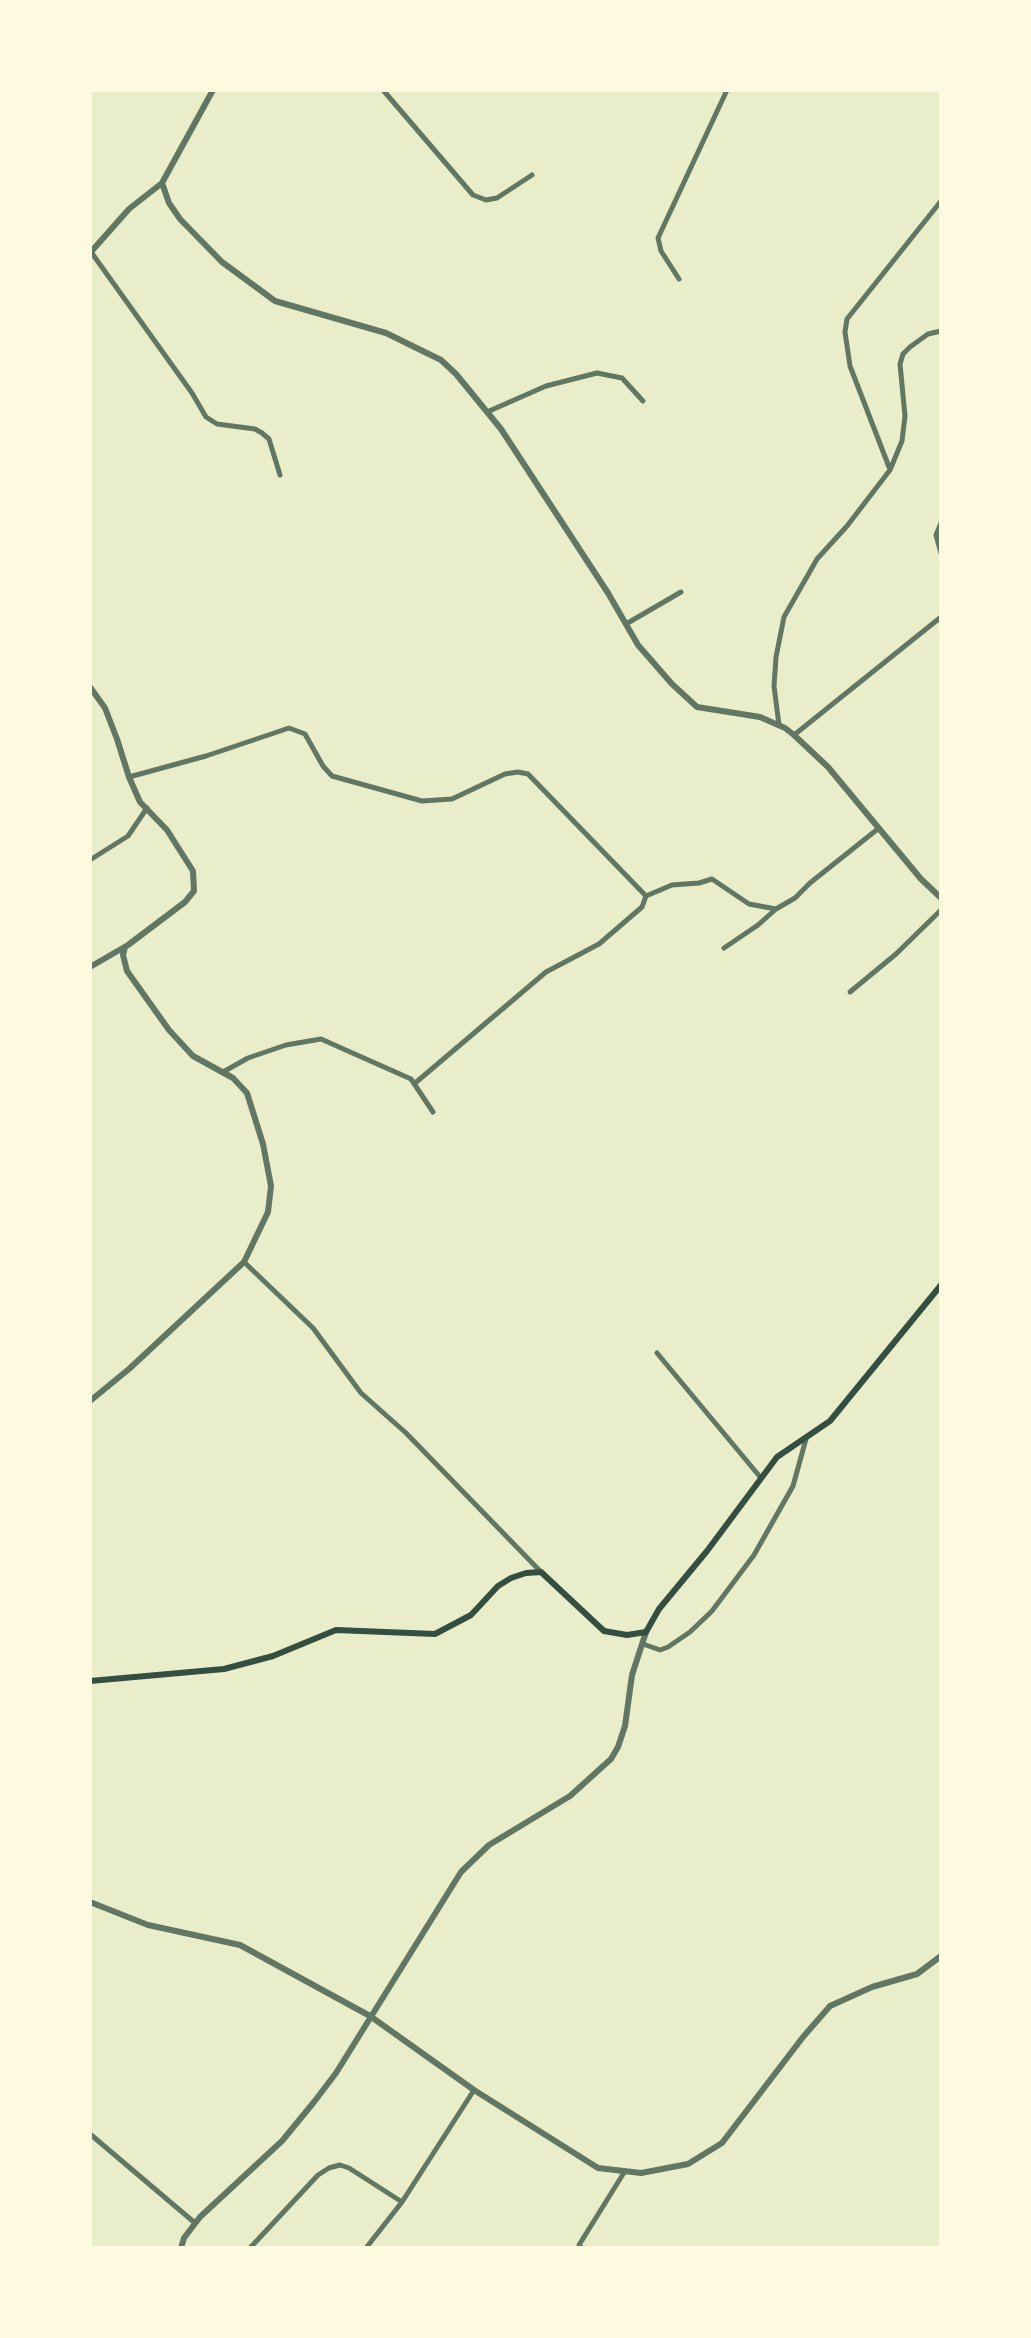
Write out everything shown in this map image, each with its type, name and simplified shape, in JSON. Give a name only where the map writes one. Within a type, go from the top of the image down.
[{"type":"main road","points":[[90,1681],[224,1669],[273,1656],[336,1630],[435,1634],[471,1616],[498,1586],[526,1573],[541,1572],[604,1631],[626,1635],[646,1632],[659,1609],[777,1457],[830,1421],[941,1284]]},
{"type":"street","points":[[214,90],[162,183],[130,209],[90,253],[206,417],[217,424],[262,433],[269,439],[280,475]]},
{"type":"street","points":[[383,90],[472,195],[486,200],[497,198],[532,175]]},
{"type":"street","points":[[679,279],[661,252],[658,238],[727,90]]},
{"type":"street","points":[[162,183],[180,220],[222,262],[274,300],[386,333],[441,360],[487,412],[649,658],[672,684],[697,707],[760,717],[794,735],[828,767],[941,898]]},
{"type":"street","points":[[890,470],[850,366],[847,319],[941,201]]},
{"type":"street","points":[[779,726],[774,686],[784,617],[817,559],[890,470],[902,441],[905,416],[900,364],[910,347],[928,334],[941,331]]},
{"type":"street","points":[[487,412],[546,386],[596,372],[622,378],[643,400]]},
{"type":"street","points":[[941,524],[936,535],[941,553]]},
{"type":"street","points":[[626,624],[681,592]]},
{"type":"street","points":[[794,735],[941,617]]},
{"type":"street","points":[[90,687],[104,708],[140,802],[167,830],[193,871],[194,891],[186,902],[90,967]]},
{"type":"street","points":[[129,778],[288,728],[305,734],[322,766],[332,776],[422,800],[452,799],[505,774],[528,774],[646,896]]},
{"type":"street","points":[[90,860],[128,836],[146,808]]},
{"type":"street","points":[[724,948],[796,898],[880,828]]},
{"type":"street","points":[[414,1084],[546,972],[599,944],[642,907],[646,896],[672,886],[712,879],[748,904],[776,909]]},
{"type":"street","points":[[850,992],[941,910]]},
{"type":"street","points":[[90,1402],[244,1262],[268,1212],[271,1186],[263,1144],[246,1092],[233,1078],[194,1056],[170,1030],[127,970],[124,947]]},
{"type":"street","points":[[223,1072],[248,1058],[286,1045],[321,1039],[411,1079],[433,1112]]},
{"type":"street","points":[[244,1262],[313,1328],[361,1394],[406,1434],[541,1572]]},
{"type":"street","points":[[658,1354],[762,1478]]},
{"type":"street","points":[[642,1644],[660,1650],[668,1647],[712,1611],[754,1555],[793,1486],[806,1439]]},
{"type":"street","points":[[181,2248],[196,2223],[292,2128],[336,2073],[461,1872],[489,1845],[570,1796],[610,1759],[625,1726],[632,1676],[646,1632]]},
{"type":"street","points":[[90,1902],[148,1924],[240,1945],[370,2016],[474,2090],[598,2168],[641,2173],[688,2164],[722,2143],[830,2006],[872,1987],[916,1974],[941,1956]]},
{"type":"street","points":[[366,2248],[402,2202],[474,2090]]},
{"type":"street","points":[[90,2134],[196,2223]]},
{"type":"street","points":[[250,2248],[329,2168],[349,2168],[402,2202]]},
{"type":"street","points":[[582,2248],[580,2245],[625,2171]]}]
